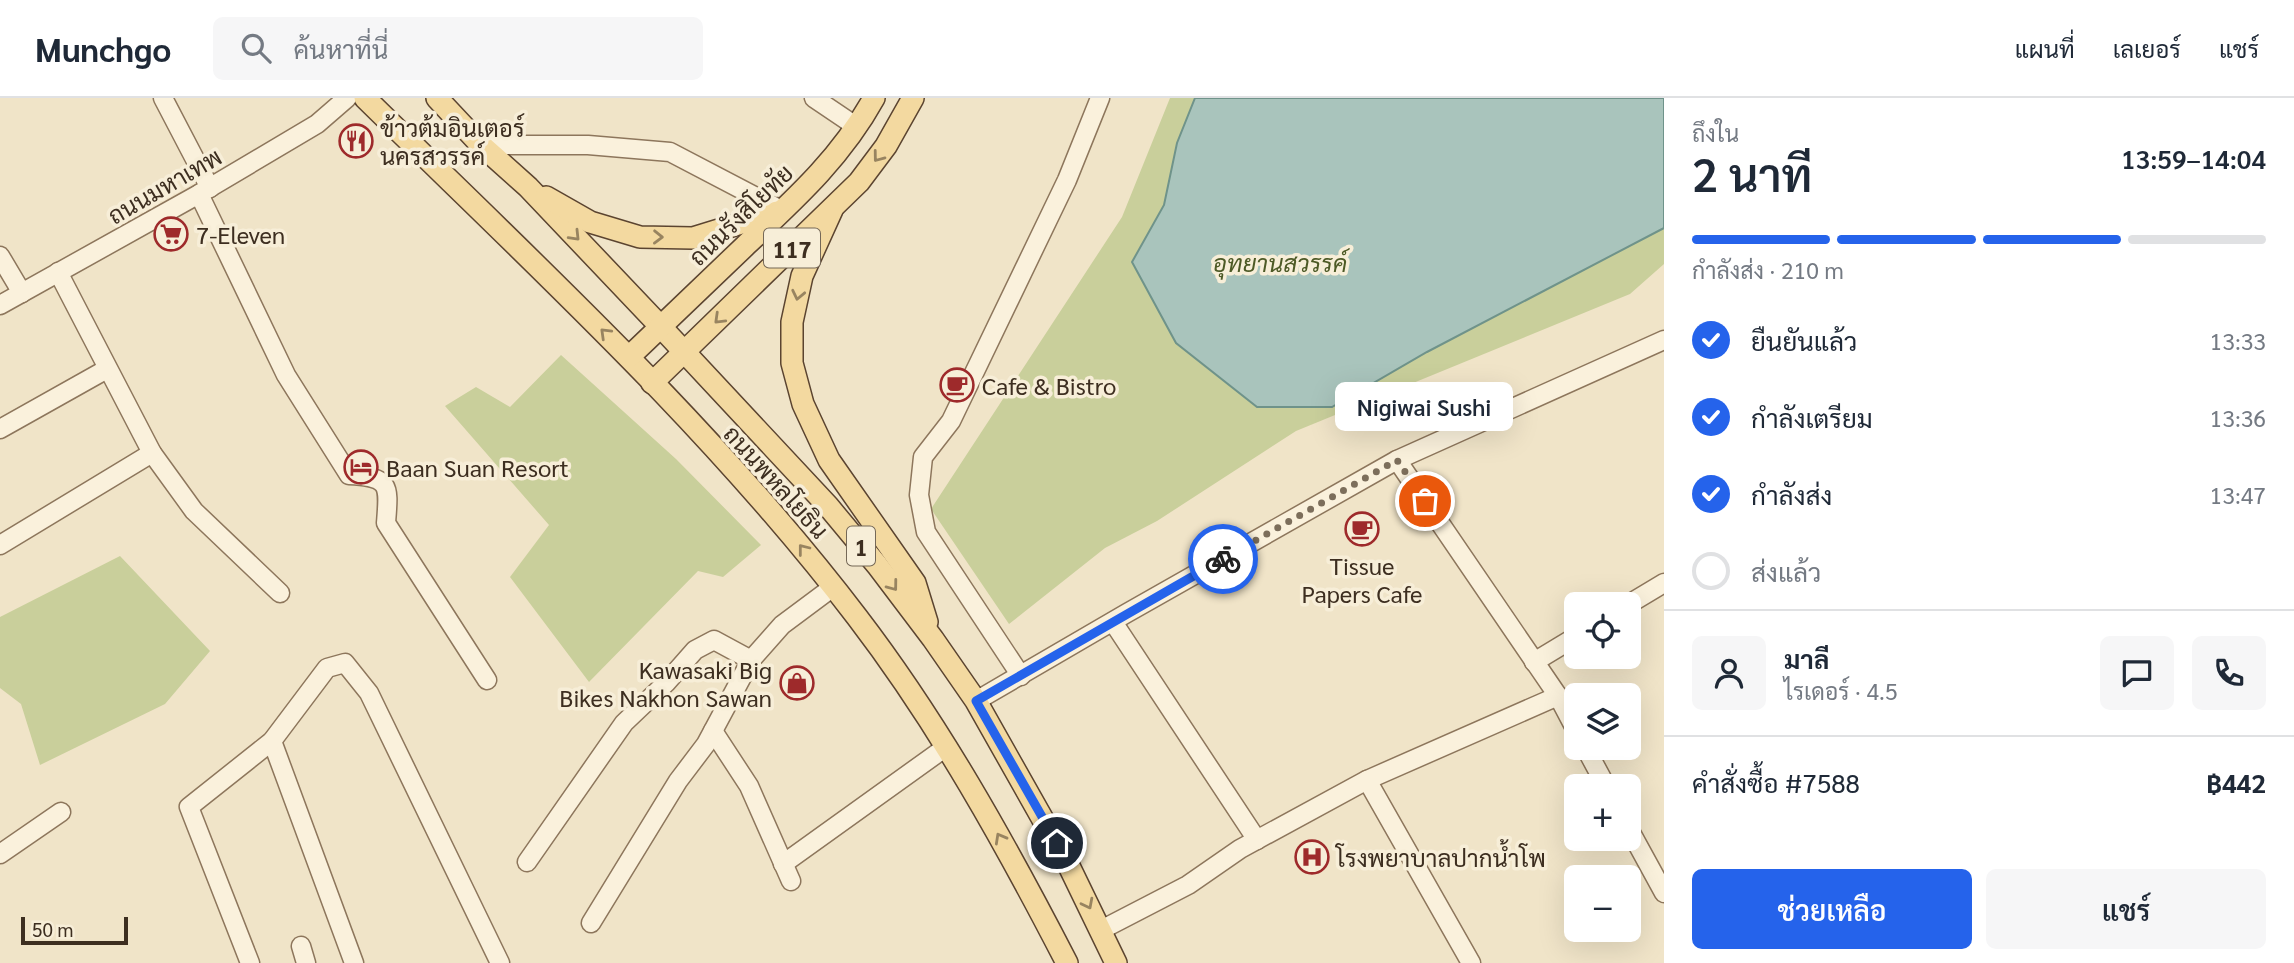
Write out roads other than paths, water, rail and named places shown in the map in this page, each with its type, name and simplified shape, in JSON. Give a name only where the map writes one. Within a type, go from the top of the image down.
[{"type":"main road","name":"ถนนพหลโยธิน","points":[[365,98],[629,356],[780,521],[858,618],[946,747],[985,810],[1067,963]]},
{"type":"main road","name":"ถนนรังสิโยทัย","points":[[629,356],[831,162],[858,127],[874,98]]},
{"type":"main road","name":"117","points":[[652,383],[859,182],[886,146],[913,98]]},
{"type":"main road","name":"ถนนพหลโยธิน","points":[[442,100],[481,145],[528,187],[661,327],[828,506],[877,565],[976,701],[1068,863],[1116,963]]},
{"type":"main road","points":[[528,187],[590,222],[640,237],[693,238],[783,211]]},
{"type":"main road","points":[[832,210],[802,276],[792,323],[792,363],[803,404],[829,460],[915,583],[933,639]]},
{"type":"street","points":[[163,98],[286,375],[349,475],[370,476],[381,480],[389,492],[386,523],[487,680]]},
{"type":"street","name":"ถนนมหาเทพ","points":[[0,305],[205,191],[317,124],[347,98]]},
{"type":"street","points":[[814,98],[858,127]]},
{"type":"street","points":[[1021,676],[926,531],[919,495],[923,457],[951,421],[1067,180],[1100,98]]},
{"type":"street","points":[[481,145],[588,145],[670,152],[783,211]]},
{"type":"street","points":[[0,256],[22,293]]},
{"type":"street","points":[[58,272],[152,453],[194,511],[280,593]]},
{"type":"street","points":[[976,701],[1397,460],[1664,340]]},
{"type":"street","points":[[0,429],[107,369]]},
{"type":"street","points":[[0,545],[152,453]]},
{"type":"street","points":[[1397,460],[1564,707]]},
{"type":"street","points":[[1641,597],[1664,583]]},
{"type":"street","points":[[591,923],[678,781],[713,731],[751,660],[782,625],[833,587]]},
{"type":"street","points":[[1113,622],[1256,840]]},
{"type":"street","points":[[527,862],[624,723],[695,650],[714,640],[751,660]]},
{"type":"street","points":[[1534,662],[1564,644]]},
{"type":"street","points":[[250,963],[189,807],[272,741],[319,675],[327,668],[345,663],[369,693],[500,963]]},
{"type":"street","points":[[1101,929],[1188,885],[1256,840],[1367,780],[1558,696]]},
{"type":"street","points":[[713,731],[750,786],[791,881]]},
{"type":"street","points":[[272,741],[354,963]]},
{"type":"street","points":[[783,864],[946,747]]},
{"type":"street","points":[[1367,780],[1471,963]]},
{"type":"street","points":[[0,855],[61,812]]},
{"type":"street","points":[[1641,851],[1664,893]]},
{"type":"water","name":"อุทยานสวรรค์","points":[[1195,98],[1664,98],[1664,228],[1427,352],[1332,407],[1257,407],[1176,343],[1132,262],[1164,205],[1177,143]]},
{"type":"place","name":"ข้าวต้มอินเตอร์ นครสวรรค์","points":[[356,141]]},
{"type":"place","name":"7-Eleven","points":[[171,234]]},
{"type":"place","name":"Cafe & Bistro","points":[[957,385]]},
{"type":"place","name":"Baan Suan Resort","points":[[361,467]]},
{"type":"place","name":"Nigiwai Sushi","points":[[1425,501]]},
{"type":"place","name":"Tissue Papers Cafe","points":[[1362,529]]},
{"type":"place","name":"Kawasaki Big Bikes Nakhon Sawan","points":[[797,683]]},
{"type":"place","name":"โรงพยาบาลปากน้ำโพ","points":[[1312,857]]}]
